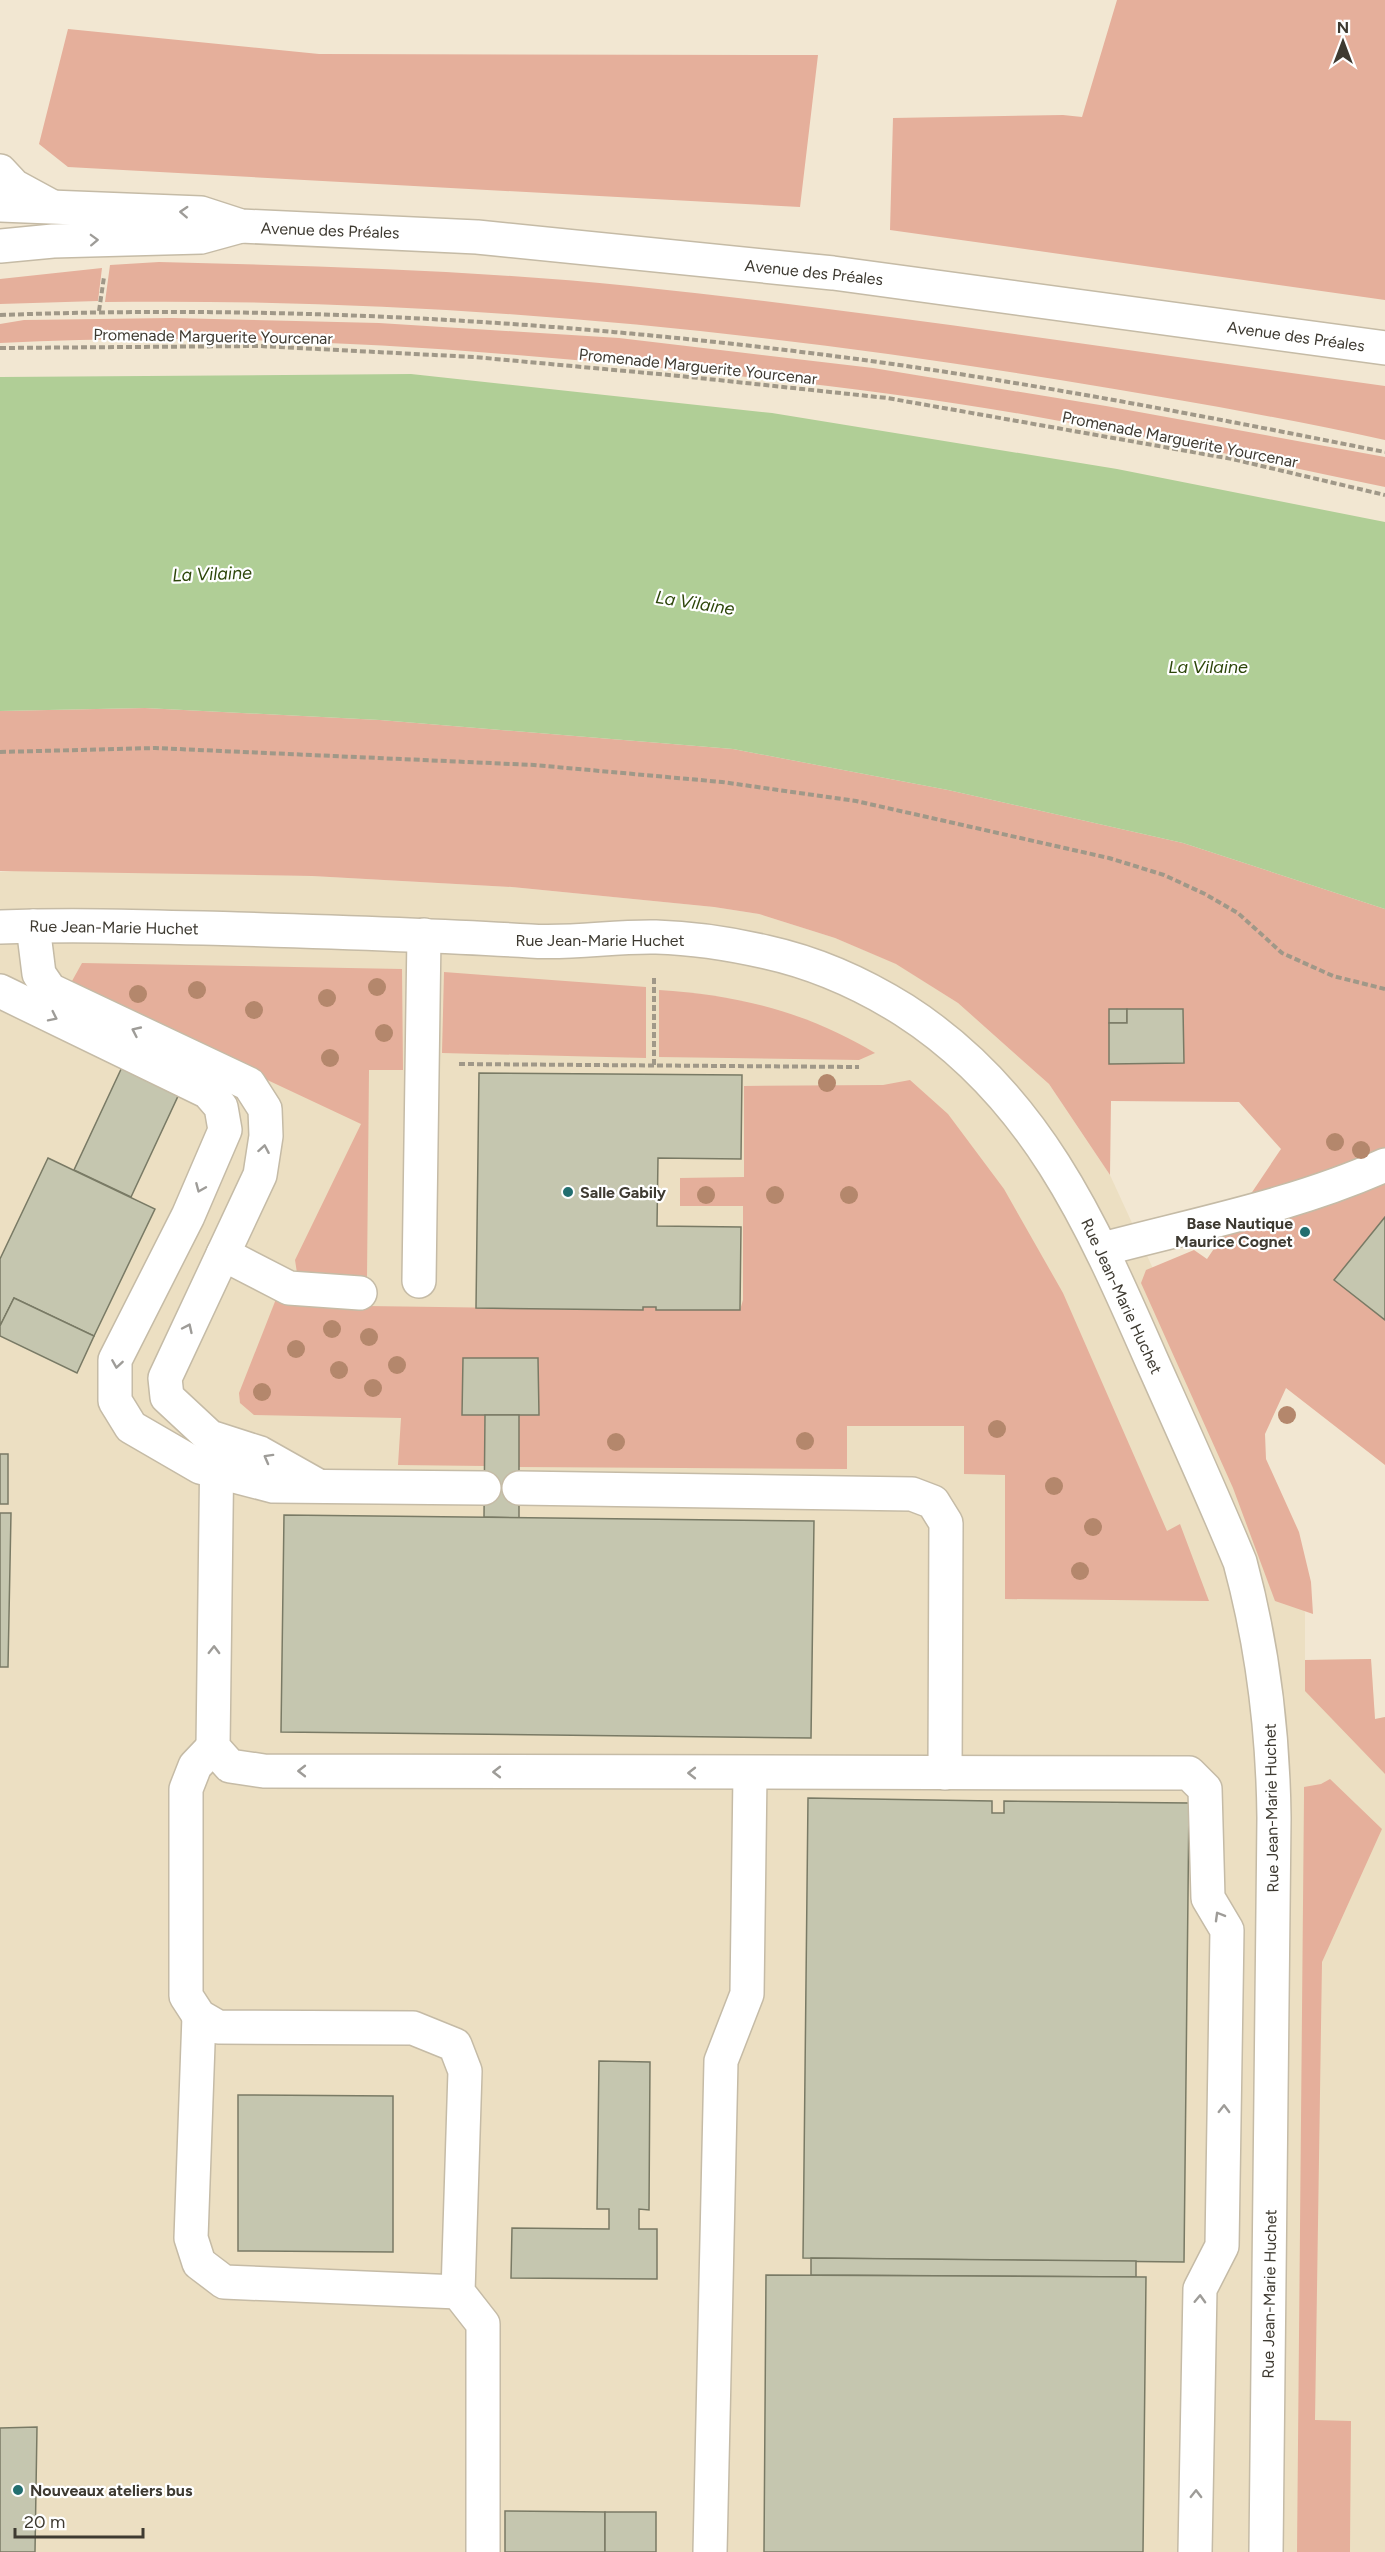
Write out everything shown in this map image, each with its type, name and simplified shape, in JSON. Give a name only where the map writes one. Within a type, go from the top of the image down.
[{"type":"street","points":[[0,171],[15,186],[50,206]]},
{"type":"street","name":"Avenue des Préales","points":[[0,205],[201,213],[241,226],[477,237],[833,273],[1385,348]]},
{"type":"street","name":"Avenue des Préales","points":[[0,246],[36,242],[201,237],[241,226]]},
{"type":"street","points":[[0,233],[36,242]]},
{"type":"street","name":"Rue Jean-Marie Huchet","points":[[0,927],[84,925],[424,935],[558,943],[657,937],[733,945],[813,965],[848,978],[879,994],[925,1024],[991,1080],[1016,1109],[1044,1147],[1103,1249],[1240,1562],[1254,1615],[1269,1711],[1274,1818],[1266,2552]]},
{"type":"street","points":[[33,926],[39,974],[50,990],[249,1084],[265,1109],[266,1136],[260,1175],[165,1378],[166,1397],[210,1437],[217,1456],[213,1747],[230,1766],[264,1771],[750,1774],[1189,1773],[1205,1789],[1208,1898],[1227,1930],[1222,2246],[1200,2289],[1196,2552]]},
{"type":"street","points":[[419,1281],[424,935]]},
{"type":"street","points":[[0,991],[208,1092],[221,1107],[225,1130],[188,1216],[115,1360],[115,1401],[131,1427],[200,1467],[217,1456],[260,1453],[319,1486],[484,1488]]},
{"type":"street","points":[[1103,1249],[1308,1194],[1351,1180],[1385,1165]]},
{"type":"street","points":[[223,1254],[289,1288],[360,1293]]},
{"type":"street","points":[[519,1488],[912,1494],[933,1502],[946,1523],[945,1773]]},
{"type":"street","points":[[213,1747],[195,1766],[186,1789],[186,1996],[199,2016],[218,2027],[413,2028],[454,2045],[465,2071],[458,2292],[483,2324],[483,2552]]},
{"type":"street","points":[[710,2552],[721,2061],[747,1994],[750,1774]]},
{"type":"street","points":[[199,2016],[191,2238],[199,2263],[224,2282],[458,2292]]},
{"type":"path","points":[[99,311],[105,269]]},
{"type":"path","points":[[0,315],[99,311],[361,315],[584,329],[703,340],[829,355],[1059,390],[1385,452]]},
{"type":"path","name":"Promenade Marguerite Yourcenar","points":[[0,348],[259,346],[474,357],[887,398],[1232,459],[1385,495]]},
{"type":"path","points":[[0,752],[155,748],[534,765],[722,782],[856,801],[1109,858],[1164,875],[1205,894],[1238,913],[1282,953],[1333,976],[1385,989]]},
{"type":"path","points":[[654,1065],[653,989],[657,937]]},
{"type":"path","points":[[423,1064],[860,1067]]},
{"type":"shaded area","points":[[1117,0],[1385,0],[1385,300],[890,230],[893,118],[1063,115],[1082,117]]},
{"type":"shaded area","points":[[68,29],[319,54],[818,55],[800,207],[68,167],[39,144]]},
{"type":"shaded area","points":[[159,262],[453,272],[630,286],[913,320],[1385,386],[1385,440],[1263,415],[1060,380],[822,345],[703,331],[465,311],[345,305],[105,302],[110,265]]},
{"type":"shaded area","points":[[102,268],[98,301],[0,304],[0,279]]},
{"type":"shaded area","points":[[172,318],[379,323],[619,338],[873,368],[1106,406],[1385,457],[1385,487],[1162,440],[1027,415],[879,392],[730,375],[473,352],[316,342],[158,339],[0,343],[0,324],[24,320]]},
{"type":"shaded area","points":[[145,708],[380,720],[733,749],[948,790],[1183,843],[1385,909],[1385,1465],[1286,1388],[1265,1434],[1266,1459],[1299,1532],[1311,1582],[1313,1614],[1275,1601],[1233,1488],[1141,1283],[1146,1270],[1194,1250],[1207,1259],[1281,1149],[1239,1102],[1111,1101],[1110,1175],[1049,1084],[958,1003],[896,964],[835,938],[759,914],[714,907],[512,887],[312,876],[0,871],[0,711]]},
{"type":"shaded area","points":[[26,870],[312,876],[512,887],[714,907],[759,914],[835,938],[897,964],[958,1003],[1049,1084],[1110,1175],[1293,1573],[1305,1613],[1305,1660],[1371,1659],[1375,1719],[1385,1717],[1385,2552],[0,2552],[0,872]]},
{"type":"shaded area","points":[[82,963],[402,969],[403,1070],[369,1070],[367,1277],[353,1279],[297,1273],[295,1260],[361,1124],[73,989],[72,981]]},
{"type":"shaded area","points":[[444,972],[646,987],[646,1058],[442,1053]]},
{"type":"shaded area","points":[[659,990],[717,996],[771,1008],[824,1027],[875,1053],[859,1060],[659,1057]]},
{"type":"shaded area","points":[[910,1080],[948,1114],[1004,1189],[1063,1293],[1167,1531],[1180,1524],[1209,1601],[1005,1599],[1005,1475],[964,1474],[964,1426],[847,1426],[847,1469],[519,1467],[519,1415],[539,1415],[538,1358],[463,1358],[462,1414],[485,1415],[484,1466],[398,1465],[401,1418],[254,1415],[240,1403],[239,1393],[276,1299],[367,1306],[642,1310],[643,1307],[656,1307],[656,1310],[740,1310],[743,1300],[743,1206],[680,1206],[680,1178],[744,1177],[744,1086],[883,1085]]},
{"type":"shaded area","points":[[1371,1659],[1375,1719],[1385,1717],[1385,1774],[1305,1691],[1305,1660]]},
{"type":"shaded area","points":[[1330,1779],[1382,1829],[1322,1962],[1315,2420],[1351,2421],[1350,2552],[1297,2552],[1304,1787],[1321,1784]]},
{"type":"water","name":"La Vilaine","points":[[411,374],[772,413],[1117,469],[1385,522],[1385,909],[1183,843],[948,790],[733,749],[380,720],[145,708],[0,711],[0,377]]},
{"type":"building","points":[[1109,1009],[1127,1009],[1127,1023],[1109,1023]]},
{"type":"building","points":[[1127,1009],[1183,1009],[1184,1063],[1109,1064],[1109,1023],[1127,1023]]},
{"type":"building","points":[[123,1065],[179,1094],[131,1197],[74,1170]]},
{"type":"building","name":"Salle Gabily","points":[[479,1073],[742,1075],[741,1159],[658,1158],[657,1226],[741,1227],[740,1310],[656,1310],[656,1307],[643,1307],[643,1310],[476,1308]]},
{"type":"building","points":[[48,1158],[155,1209],[94,1336],[14,1298],[0,1326],[0,1259]]},
{"type":"building","points":[[1385,1217],[1385,1320],[1334,1280]]},
{"type":"building","points":[[14,1298],[94,1336],[77,1373],[0,1336],[0,1326]]},
{"type":"building","points":[[463,1358],[538,1358],[539,1415],[462,1415]]},
{"type":"building","points":[[485,1415],[519,1415],[519,1518],[484,1517]]},
{"type":"building","points":[[0,1454],[8,1454],[8,1504],[0,1504]]},
{"type":"building","points":[[0,1513],[11,1513],[8,1667],[0,1667]]},
{"type":"building","points":[[284,1515],[814,1521],[811,1738],[281,1732]]},
{"type":"building","points":[[808,1798],[992,1801],[992,1813],[1004,1813],[1004,1801],[1189,1803],[1184,2262],[803,2258]]},
{"type":"building","points":[[599,2061],[650,2062],[649,2210],[639,2209],[639,2229],[657,2229],[657,2279],[511,2278],[512,2228],[609,2229],[609,2209],[597,2209]]},
{"type":"building","points":[[238,2095],[393,2096],[393,2252],[238,2251]]},
{"type":"building","points":[[811,2258],[1136,2261],[1136,2277],[811,2275]]},
{"type":"building","points":[[766,2275],[1146,2277],[1143,2552],[764,2552]]},
{"type":"building","name":"Nouveaux ateliers bus","points":[[37,2427],[35,2552],[0,2552],[0,2428]]},
{"type":"building","points":[[505,2511],[605,2512],[605,2552],[505,2552]]},
{"type":"building","points":[[605,2512],[656,2512],[656,2552],[605,2552]]},
{"type":"place","name":"Salle Gabily","points":[[568,1192]]},
{"type":"place","name":"Base Nautique Maurice Cognet","points":[[1305,1232]]},
{"type":"place","name":"Nouveaux ateliers bus","points":[[18,2490]]}]
